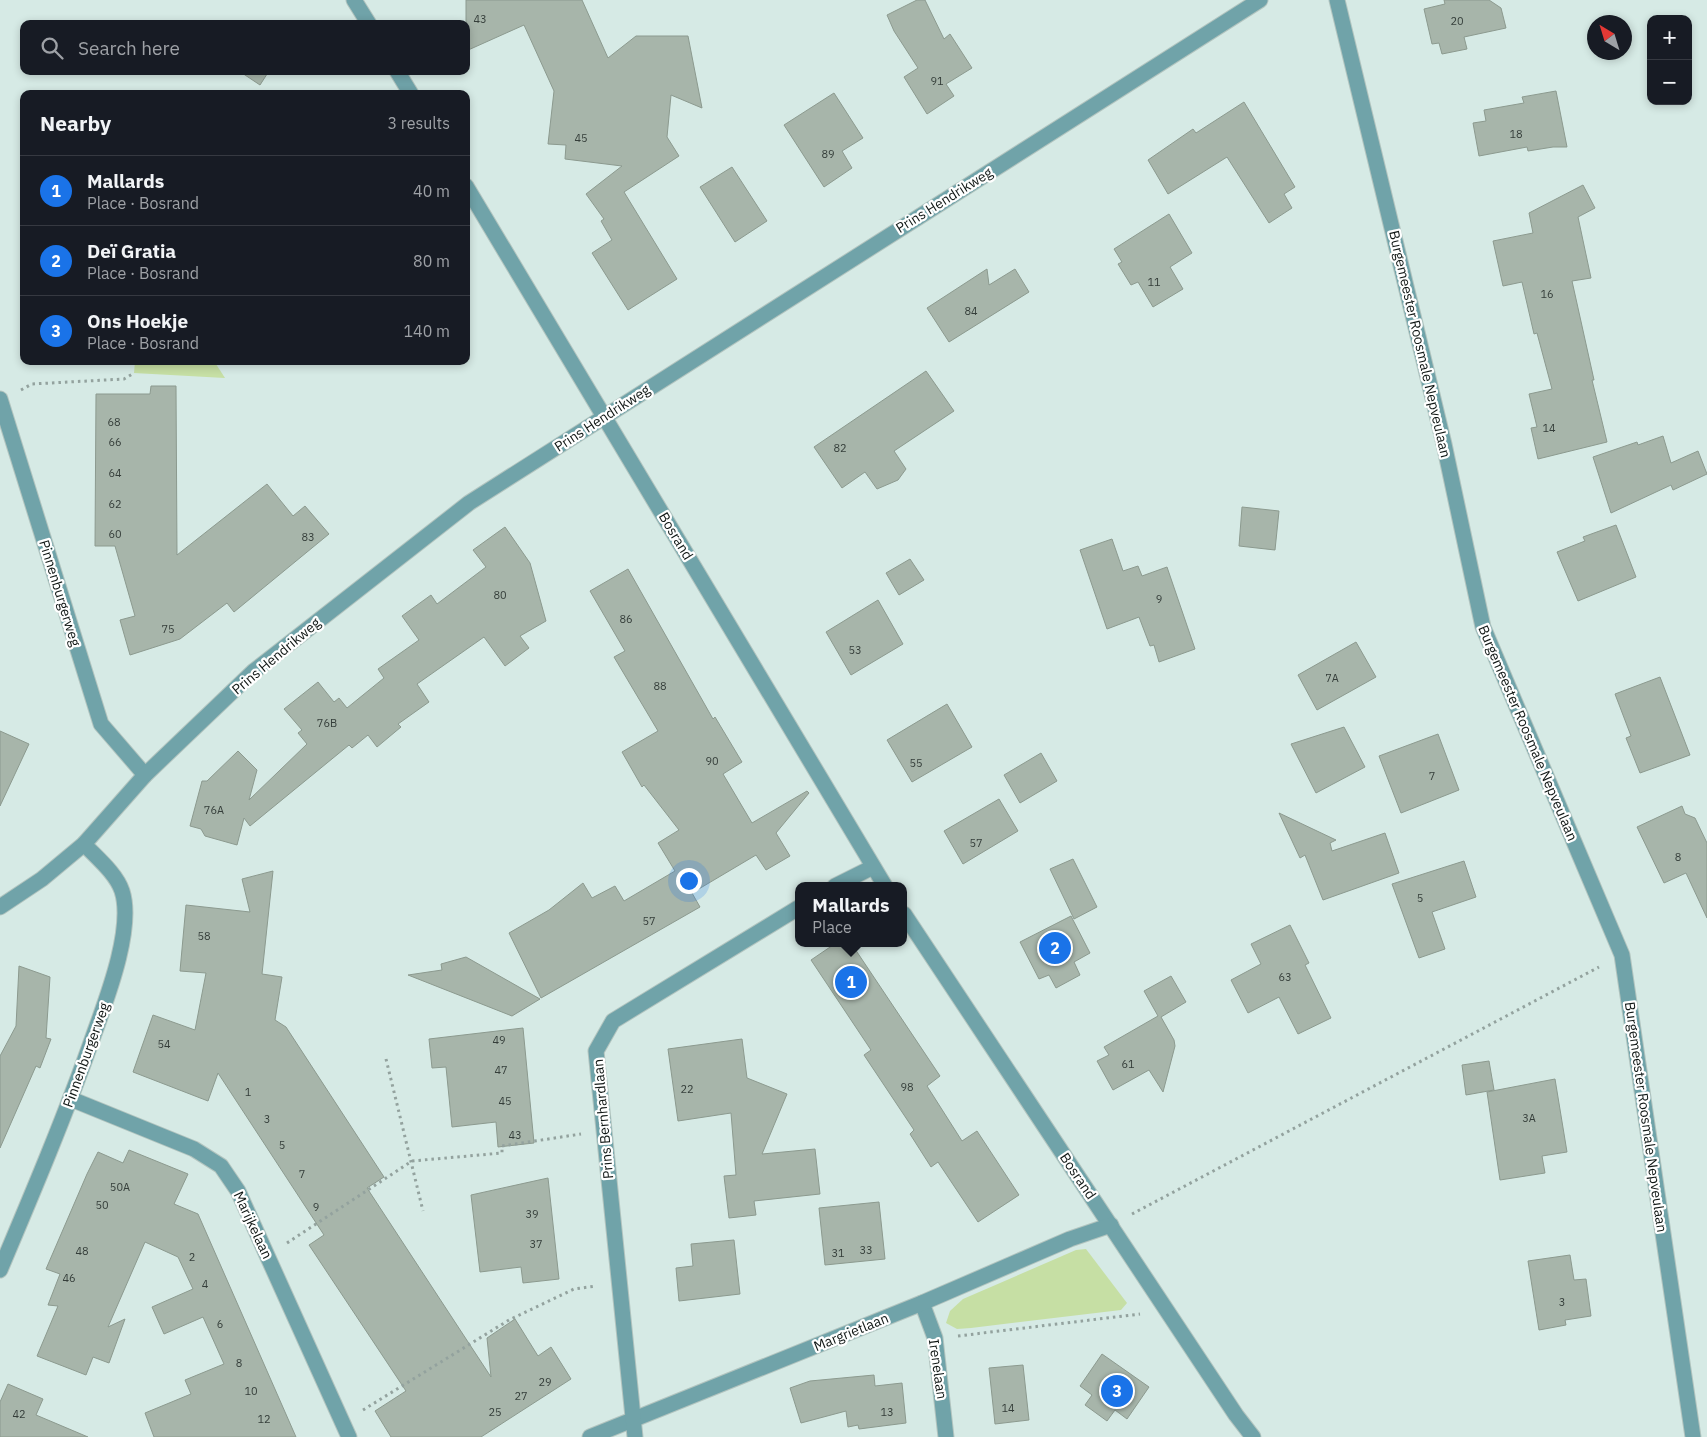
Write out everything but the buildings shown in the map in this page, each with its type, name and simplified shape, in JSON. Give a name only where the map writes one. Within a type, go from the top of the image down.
[{"type":"street","points":[[354,0],[366,20]]},
{"type":"street","name":"Prins Hendrikweg","points":[[0,907],[42,879],[84,844],[145,775],[261,665],[469,503],[1260,0]]},
{"type":"street","name":"Burgemeester Roosmale Nepveulaan","points":[[1337,0],[1444,444],[1483,627],[1622,955],[1694,1437]]},
{"type":"street","points":[[399,75],[409,90]]},
{"type":"street","name":"Bosrand","points":[[470,193],[882,882]]},
{"type":"street","name":"Pinnenburgerweg","points":[[0,400],[101,724],[145,775]]},
{"type":"street","name":"Pinnenburgerweg","points":[[0,1270],[71,1099],[117,968],[125,910],[121,890],[110,872],[84,844]]},
{"type":"street","points":[[843,882],[872,867]]},
{"type":"street","name":"Prins Bernhardlaan","points":[[636,1437],[596,1051],[613,1021],[795,910]]},
{"type":"street","name":"Bosrand","points":[[907,919],[1236,1416],[1253,1437]]},
{"type":"street","name":"Marijkelaan","points":[[71,1099],[194,1149],[221,1166],[238,1191],[345,1430]]},
{"type":"street","name":"Margrietlaan","points":[[590,1437],[922,1303],[1070,1239],[1111,1225]]},
{"type":"street","name":"Irenelaan","points":[[922,1303],[935,1338],[946,1437]]},
{"type":"path","points":[[0,400],[32,384],[124,379],[134,373]]},
{"type":"path","points":[[1111,1225],[1622,955]]},
{"type":"path","points":[[386,1058],[423,1211]]},
{"type":"path","points":[[268,1256],[412,1161],[502,1152],[502,1146],[603,1130]]},
{"type":"path","points":[[345,1430],[509,1320],[574,1289],[619,1282]]},
{"type":"path","points":[[935,1338],[1167,1310]]},
{"type":"green space","points":[[135,365],[217,365],[225,378],[134,373]]},
{"type":"green space","points":[[1086,1249],[1127,1303],[1121,1310],[971,1328],[957,1329],[946,1323],[950,1311],[963,1299],[1076,1250]]},
{"type":"place","name":"Deï Gratia","points":[[1055,948]]},
{"type":"place","name":"Mallards","points":[[851,982]]},
{"type":"place","name":"Ons Hoekje","points":[[1117,1391]]}]
